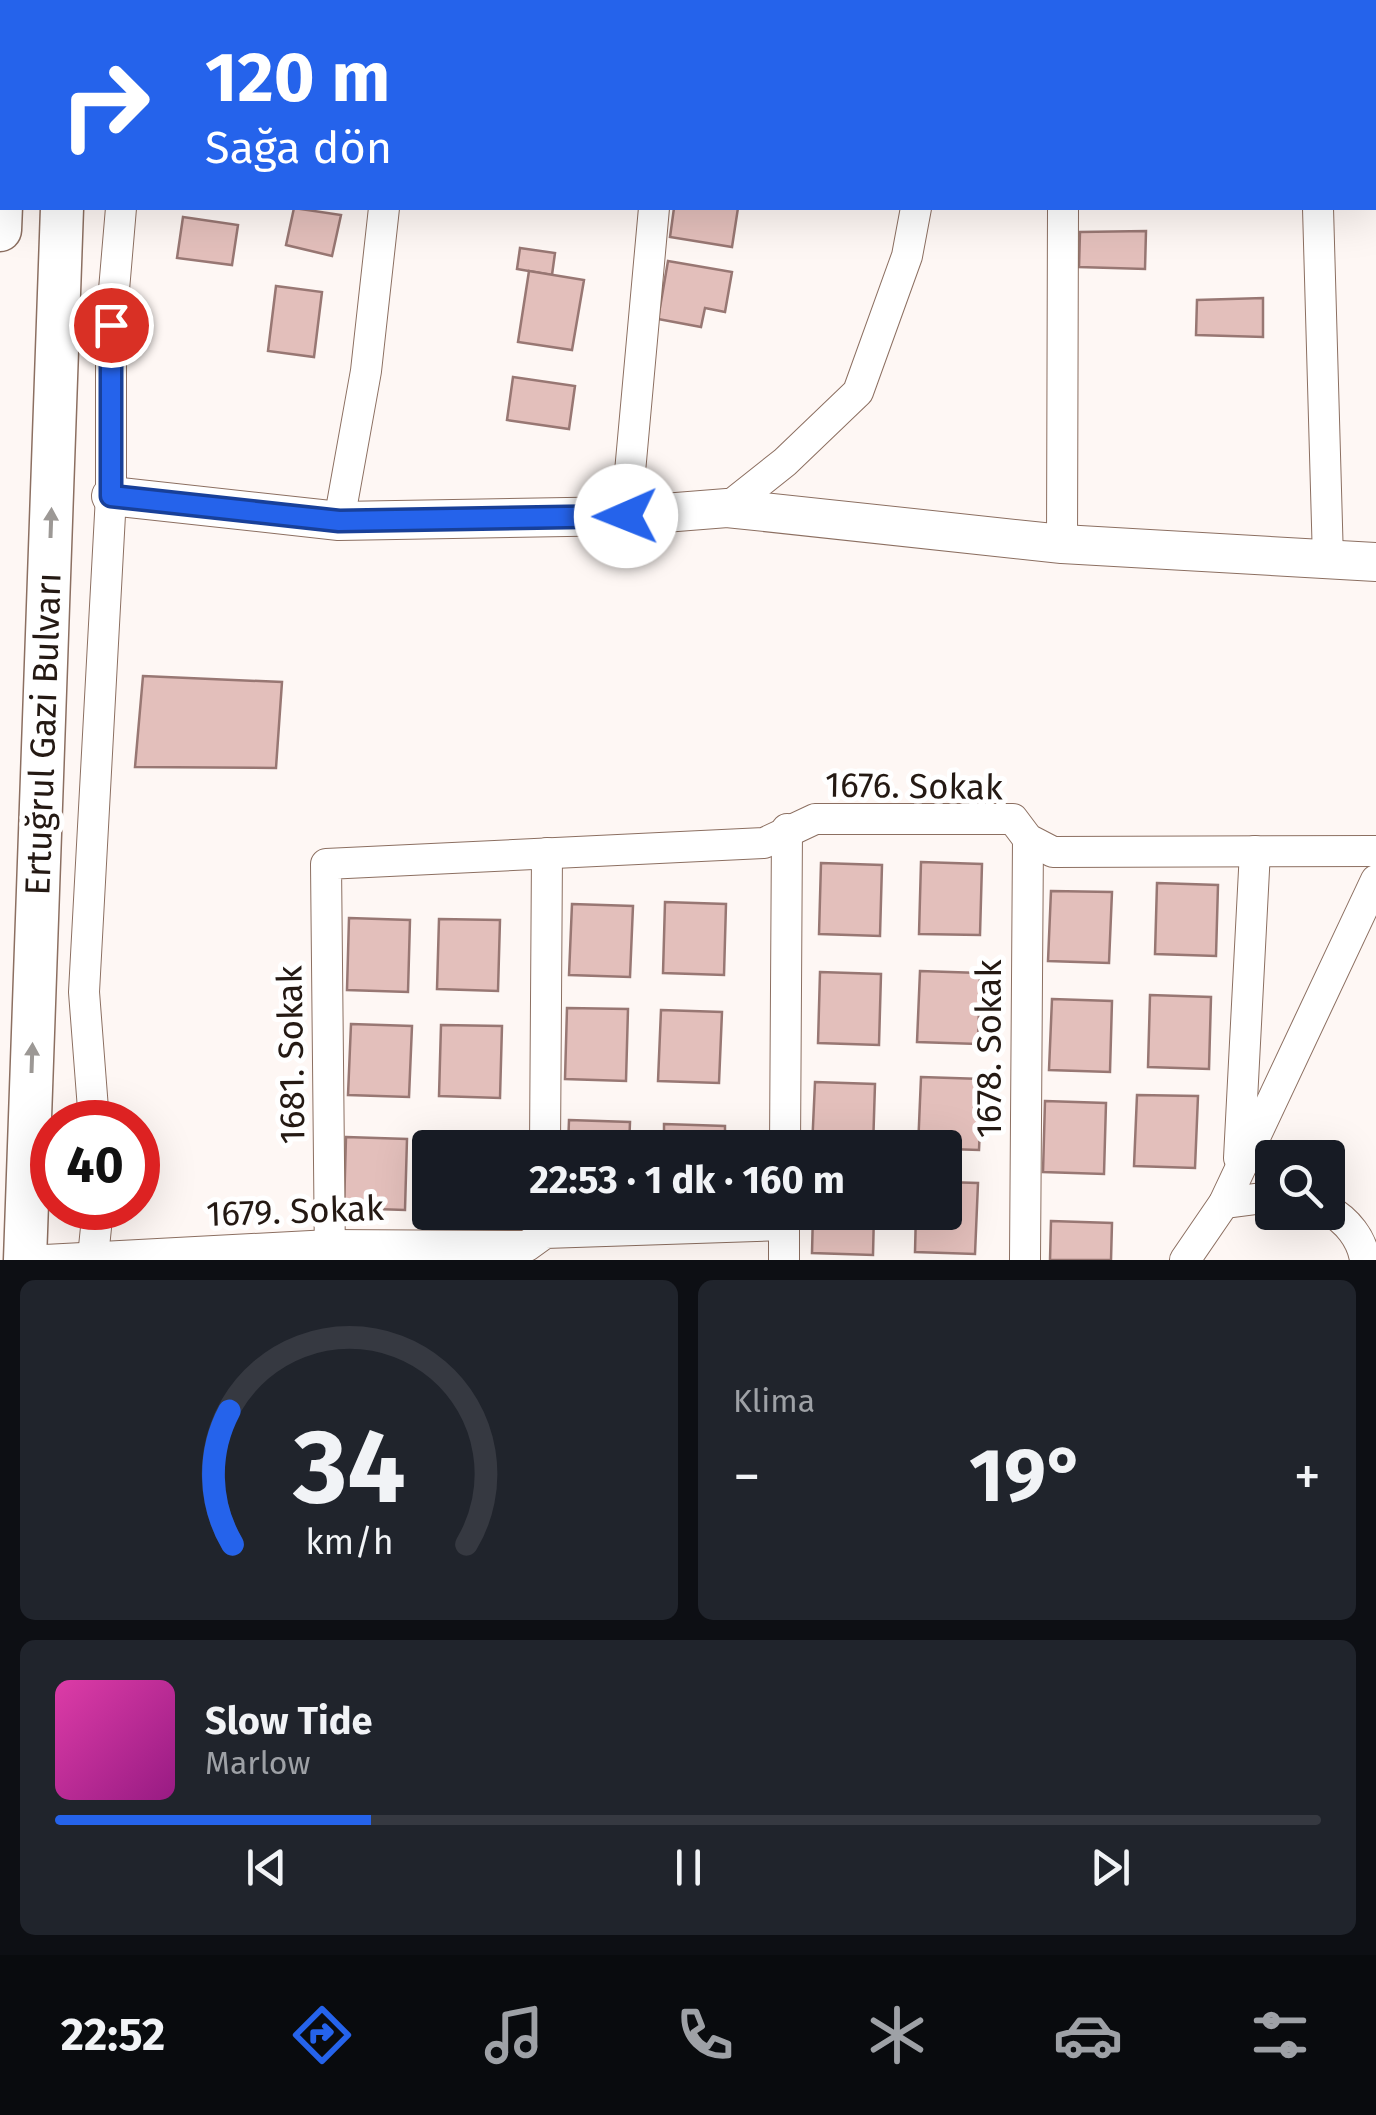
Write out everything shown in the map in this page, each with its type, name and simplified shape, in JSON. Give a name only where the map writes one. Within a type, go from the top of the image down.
[{"type":"main road","name":"Ertuğrul Gazi Bulvarı","points":[[25,1260],[62,210]]},
{"type":"street","points":[[92,1100],[84,992],[111,496],[111,325],[121,210]]},
{"type":"street","points":[[339,521],[366,370],[384,210]]},
{"type":"street","points":[[626,516],[654,210]]},
{"type":"street","points":[[727,508],[785,462],[858,392],[907,256],[916,210]]},
{"type":"street","points":[[1062,210],[1062,544]]},
{"type":"street","points":[[1318,210],[1328,560]]},
{"type":"street","points":[[111,496],[339,521],[626,516],[727,508],[1062,544],[1376,562]]},
{"type":"street","name":"1676. Sokak","points":[[326,864],[764,843],[815,818],[1013,819],[1028,839],[1054,852],[1376,851]]},
{"type":"street","points":[[784,1130],[787,829]]},
{"type":"street","name":"1678. Sokak","points":[[1025,1260],[1028,839]]},
{"type":"street","points":[[1238,1174],[1255,851]]},
{"type":"street","points":[[545,1130],[547,854]]},
{"type":"street","name":"1681. Sokak","points":[[326,864],[330,1252]]},
{"type":"street","points":[[1184,1260],[1224,1203],[1376,880]]},
{"type":"street","points":[[1224,1203],[1255,1200]]},
{"type":"street","points":[[1345,1225],[1362,1243],[1365,1260]]},
{"type":"street","points":[[93,1257],[96,1230]]},
{"type":"street","name":"1679. Sokak","points":[[45,1260],[527,1246],[540,1230]]},
{"type":"street","points":[[784,1230],[784,1260]]},
{"type":"building","points":[[294,210],[341,215],[332,256],[286,245]]},
{"type":"building","points":[[674,210],[738,210],[732,247],[670,237]]},
{"type":"building","points":[[183,217],[238,225],[232,265],[177,258]]},
{"type":"building","points":[[1146,231],[1145,269],[1079,267],[1080,232]]},
{"type":"building","points":[[520,248],[555,253],[552,275],[517,269]]},
{"type":"building","points":[[668,261],[732,272],[725,312],[705,308],[701,327],[658,319]]},
{"type":"building","points":[[529,271],[584,280],[572,350],[518,342]]},
{"type":"building","points":[[276,286],[322,292],[314,357],[268,351]]},
{"type":"building","points":[[1263,298],[1263,337],[1196,335],[1197,300]]},
{"type":"building","points":[[513,377],[575,386],[569,429],[507,420]]},
{"type":"building","points":[[143,676],[282,682],[276,768],[135,767]]},
{"type":"building","points":[[921,862],[982,864],[980,935],[919,934]]},
{"type":"building","points":[[821,863],[882,865],[880,936],[819,934]]},
{"type":"building","points":[[1157,883],[1218,885],[1216,956],[1155,954]]},
{"type":"building","points":[[1051,891],[1112,892],[1109,963],[1048,961]]},
{"type":"building","points":[[665,902],[726,904],[724,975],[663,973]]},
{"type":"building","points":[[572,904],[633,906],[630,977],[569,975]]},
{"type":"building","points":[[349,918],[410,920],[408,992],[347,990]]},
{"type":"building","points":[[439,919],[500,920],[498,991],[437,989]]},
{"type":"building","points":[[920,971],[980,973],[978,1044],[917,1042]]},
{"type":"building","points":[[820,972],[881,974],[879,1045],[818,1043]]},
{"type":"building","points":[[1150,995],[1211,997],[1209,1069],[1148,1067]]},
{"type":"building","points":[[1052,999],[1112,1001],[1110,1072],[1049,1070]]},
{"type":"building","points":[[567,1008],[628,1009],[626,1081],[565,1079]]},
{"type":"building","points":[[661,1010],[722,1012],[719,1083],[658,1081]]},
{"type":"building","points":[[351,1024],[412,1026],[409,1097],[348,1095]]},
{"type":"building","points":[[441,1025],[502,1026],[500,1098],[439,1096]]},
{"type":"building","points":[[921,1077],[982,1079],[979,1150],[962,1149],[962,1130],[919,1130]]},
{"type":"building","points":[[815,1082],[875,1084],[874,1130],[813,1130]]},
{"type":"building","points":[[1137,1095],[1198,1096],[1195,1168],[1134,1166]]},
{"type":"building","points":[[1045,1101],[1106,1103],[1104,1174],[1043,1172]]},
{"type":"building","points":[[569,1120],[630,1122],[630,1130],[569,1130]]},
{"type":"building","points":[[664,1124],[725,1126],[725,1130],[664,1130]]},
{"type":"building","points":[[346,1137],[407,1139],[405,1210],[344,1208]]},
{"type":"building","points":[[962,1183],[978,1183],[975,1254],[915,1252],[916,1230],[962,1230]]},
{"type":"building","points":[[1051,1221],[1112,1223],[1111,1260],[1050,1260]]},
{"type":"building","points":[[813,1230],[874,1230],[873,1255],[812,1253]]},
{"type":"route","points":[[111,325],[111,496],[339,521],[626,516]]}]
